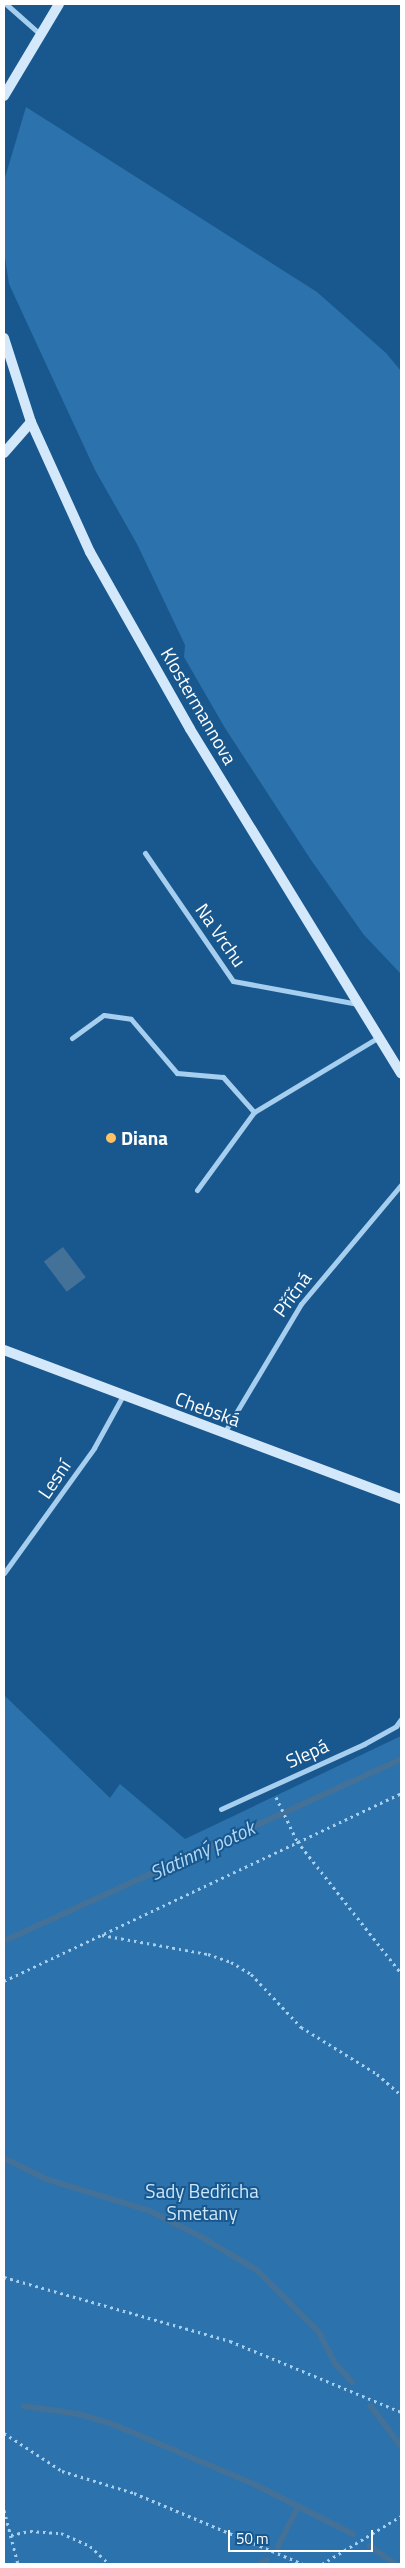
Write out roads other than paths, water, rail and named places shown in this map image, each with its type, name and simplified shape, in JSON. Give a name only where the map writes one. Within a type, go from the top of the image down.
[{"type":"street","points":[[6,4],[40,34]]},
{"type":"street","points":[[4,96],[59,4]]},
{"type":"street","name":"Klostermannova","points":[[4,338],[31,422],[95,560],[190,729],[401,1073]]},
{"type":"street","points":[[4,453],[31,422]]},
{"type":"street","name":"Na Vrchu","points":[[145,853],[233,980],[279,992],[358,1004]]},
{"type":"street","points":[[72,1038],[104,1015],[131,1019],[177,1073],[224,1077],[254,1112]]},
{"type":"street","points":[[197,1190],[254,1112],[379,1037]]},
{"type":"street","name":"Příčná","points":[[224,1433],[301,1304],[401,1185]]},
{"type":"street","name":"Chebská","points":[[4,1350],[122,1397],[401,1499]]},
{"type":"street","name":"Lesní","points":[[4,1573],[94,1448],[122,1397]]},
{"type":"street","name":"Slepá","points":[[221,1809],[364,1744],[396,1726],[401,1719]]},
{"type":"waterway","name":"Slatinný potok","points":[[4,1941],[401,1759]]},
{"type":"waterway","points":[[4,2158],[49,2180],[148,2210],[202,2237],[257,2270],[319,2332],[336,2364],[352,2382]]},
{"type":"waterway","points":[[24,2406],[79,2414],[115,2425],[254,2484],[353,2534]]},
{"type":"waterway","points":[[371,2406],[401,2446]]},
{"type":"waterway","points":[[278,2547],[298,2507]]},
{"type":"waterway","points":[[370,2546],[396,2564]]},
{"type":"waterway","points":[[260,2564],[267,2560]]},
{"type":"place","name":"Diana","points":[[111,1138]]},
{"type":"park label","name":"Sady Bedřicha Smetany","points":[[202,2202]]}]
